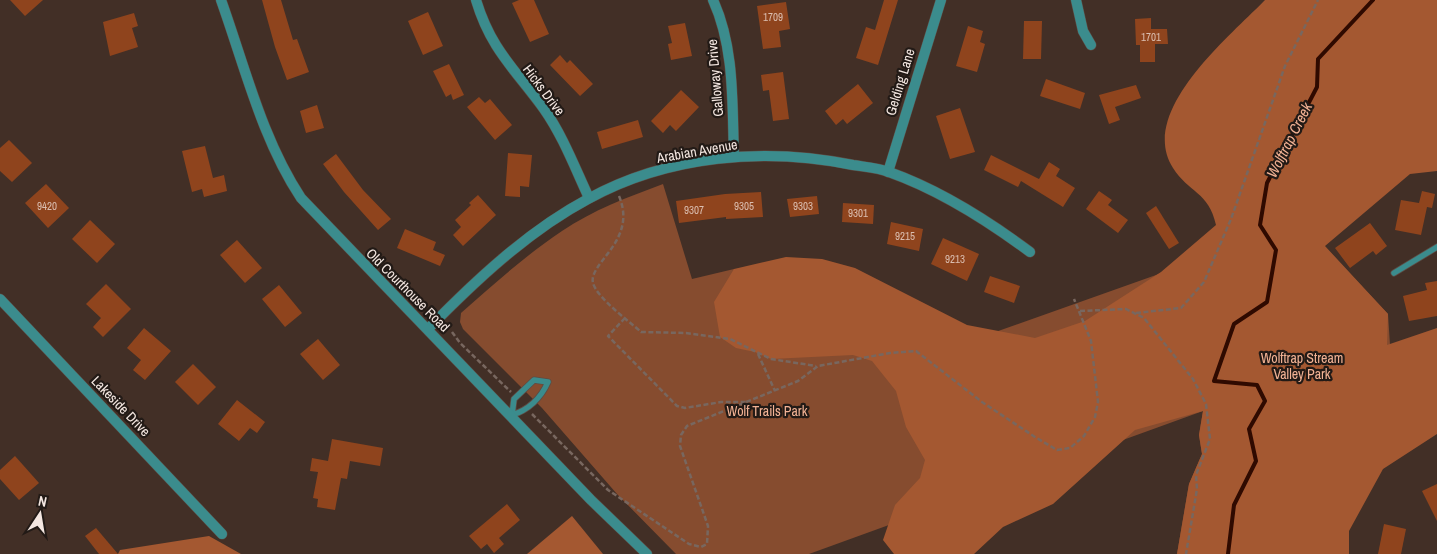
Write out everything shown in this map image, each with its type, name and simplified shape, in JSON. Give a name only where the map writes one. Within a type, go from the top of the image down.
[{"type":"street","name":"Old Courthouse Road","points":[[221,0],[270,139],[286,174],[301,198],[324,225],[428,329],[591,500],[647,554]]},
{"type":"street","name":"Hicks Drive","points":[[476,0],[489,36],[501,56],[544,110],[558,131],[589,198]]},
{"type":"street","name":"Galloway Drive","points":[[713,0],[724,30],[730,62],[734,156]]},
{"type":"street","name":"Gelding Lane","points":[[888,172],[941,0]]},
{"type":"street","points":[[1076,0],[1078,16],[1091,45]]},
{"type":"street","name":"Arabian Avenue","points":[[428,329],[475,283],[534,234],[589,198],[656,172],[691,163],[734,156],[785,155],[829,160],[888,172],[929,189],[999,229],[1030,252]]},
{"type":"street","name":"Lakeside Drive","points":[[0,299],[222,534]]},
{"type":"lane","points":[[1394,273],[1437,248]]},
{"type":"lane","points":[[534,380],[548,382],[544,391],[527,409],[512,416],[516,397],[534,380]]},
{"type":"path","points":[[1136,313],[1181,308],[1204,282],[1231,219],[1285,66],[1318,0]]},
{"type":"path","points":[[615,187],[623,206],[621,229],[615,246],[594,272],[592,282],[597,292],[641,332],[686,333],[730,339],[757,353],[786,363],[818,366],[890,353],[916,351],[982,402],[1057,450],[1070,448],[1084,436],[1095,417],[1098,402],[1092,341],[1074,299]]},
{"type":"path","points":[[1080,311],[1126,309],[1144,318],[1156,330],[1193,379],[1206,404],[1210,439],[1195,480],[1197,489],[1186,554]]},
{"type":"path","points":[[626,318],[608,336],[677,406],[686,408],[722,402],[747,402]]},
{"type":"path","points":[[452,332],[460,343],[516,397]]},
{"type":"path","points":[[757,353],[775,391]]},
{"type":"path","points":[[527,409],[608,490],[689,544],[701,547],[706,544],[708,526],[680,446],[681,435],[687,426],[798,381],[818,366]]},
{"type":"green space","name":"Wolftrap Stream Valley Park","points":[[1265,0],[1437,0],[1437,171],[1410,174],[1325,246],[1388,314],[1387,345],[1437,328],[1437,434],[1383,469],[1349,531],[1349,554],[1177,554],[1189,484],[1202,454],[1199,435],[1203,411],[1135,430],[1053,504],[1003,527],[974,554],[894,554],[883,540],[895,505],[920,478],[925,460],[906,427],[896,391],[872,361],[853,355],[771,359],[755,352],[736,348],[720,337],[714,302],[734,269],[786,257],[822,259],[855,268],[967,325],[1035,338],[1085,321],[1161,272],[1216,225],[1213,214],[1203,199],[1173,168],[1165,146],[1167,123],[1177,100],[1192,77],[1230,34]]},
{"type":"green space","name":"Wolf Trails Park","points":[[663,184],[692,279],[734,269],[953,347],[1311,220],[1324,246],[1388,314],[1390,345],[1177,554],[1189,484],[1202,454],[1199,435],[1203,411],[809,554],[676,554],[617,494],[542,408],[463,329],[460,322],[461,313],[523,260],[562,231],[598,210]]},
{"type":"green space","points":[[572,516],[603,554],[527,554]]},
{"type":"green space","points":[[209,536],[241,554],[118,554],[120,550]]},
{"type":"building","points":[[10,0],[43,0],[25,16]]},
{"type":"building","points":[[262,0],[281,0],[293,40],[297,39],[309,72],[287,80],[275,47]]},
{"type":"building","points":[[519,0],[534,0],[549,34],[530,42],[512,3]]},
{"type":"building","points":[[884,0],[898,0],[878,65],[856,58],[866,27],[875,30]]},
{"type":"building","points":[[786,2],[790,29],[779,31],[781,47],[763,49],[757,6]]},
{"type":"building","points":[[428,12],[443,46],[423,55],[408,21]]},
{"type":"building","points":[[134,13],[138,26],[132,28],[138,47],[110,56],[103,22]]},
{"type":"building","points":[[1151,18],[1151,29],[1167,29],[1168,44],[1155,44],[1155,62],[1140,62],[1140,45],[1136,45],[1135,19]]},
{"type":"building","points":[[1024,21],[1042,21],[1041,59],[1023,59]]},
{"type":"building","points":[[685,23],[692,56],[671,60],[668,44],[672,43],[668,26]]},
{"type":"building","points":[[968,26],[983,31],[980,42],[985,44],[977,72],[956,66]]},
{"type":"building","points":[[560,55],[567,63],[570,60],[593,84],[580,96],[550,65]]},
{"type":"building","points":[[449,64],[464,95],[453,100],[451,94],[446,97],[433,71]]},
{"type":"building","points":[[783,72],[789,119],[773,121],[769,90],[763,91],[761,75]]},
{"type":"building","points":[[1046,79],[1085,93],[1080,109],[1040,96]]},
{"type":"building","points":[[858,84],[873,103],[847,124],[843,119],[836,125],[825,111]]},
{"type":"building","points":[[1136,85],[1141,98],[1115,107],[1120,120],[1109,124],[1099,95]]},
{"type":"building","points":[[681,90],[699,107],[676,131],[670,125],[663,133],[651,121]]},
{"type":"building","points":[[479,97],[485,103],[490,99],[512,125],[495,140],[467,107]]},
{"type":"building","points":[[317,105],[324,128],[306,133],[300,111]]},
{"type":"building","points":[[960,108],[975,152],[950,159],[936,116]]},
{"type":"building","points":[[638,120],[643,137],[602,149],[597,132]]},
{"type":"building","points":[[9,140],[32,163],[12,182],[0,171],[0,148]]},
{"type":"building","points":[[205,146],[213,178],[224,175],[227,191],[204,197],[202,189],[192,192],[182,151]]},
{"type":"building","points":[[508,153],[532,155],[529,187],[520,186],[520,197],[505,196]]},
{"type":"building","points":[[336,154],[363,190],[391,219],[378,230],[344,192],[323,164]]},
{"type":"building","points":[[991,155],[1039,179],[1049,162],[1060,169],[1056,176],[1075,188],[1063,207],[1021,181],[1018,187],[984,170]]},
{"type":"building","points":[[46,184],[69,208],[48,228],[25,203]]},
{"type":"building","points":[[1099,191],[1112,200],[1108,205],[1128,220],[1118,233],[1086,209]]},
{"type":"building","points":[[1422,191],[1435,194],[1432,208],[1427,207],[1421,235],[1395,230],[1401,200],[1419,203]]},
{"type":"building","points":[[761,192],[763,217],[726,219],[726,217],[679,223],[676,201],[725,194]]},
{"type":"building","points":[[478,195],[496,215],[463,246],[453,235],[461,227],[455,220],[471,205],[469,203]]},
{"type":"building","points":[[817,196],[819,214],[790,217],[787,199]]},
{"type":"building","points":[[843,203],[874,205],[873,224],[842,222]]},
{"type":"building","points":[[1156,206],[1179,243],[1169,249],[1146,213]]},
{"type":"building","points":[[90,220],[115,244],[97,263],[72,239]]},
{"type":"building","points":[[891,222],[923,229],[919,251],[887,244]]},
{"type":"building","points":[[1370,223],[1387,246],[1376,255],[1373,251],[1350,268],[1335,248]]},
{"type":"building","points":[[405,229],[436,242],[433,250],[445,255],[440,266],[397,248]]},
{"type":"building","points":[[943,238],[979,254],[967,281],[931,264]]},
{"type":"building","points":[[237,240],[262,268],[245,283],[220,255]]},
{"type":"building","points":[[990,276],[1020,286],[1014,303],[984,292]]},
{"type":"building","points":[[1437,281],[1437,316],[1409,321],[1403,296],[1427,290],[1425,283]]},
{"type":"building","points":[[106,284],[131,309],[103,337],[93,327],[101,318],[86,304]]},
{"type":"building","points":[[279,285],[302,313],[285,327],[262,299]]},
{"type":"building","points":[[144,328],[171,351],[145,380],[133,370],[141,360],[127,348]]},
{"type":"building","points":[[318,339],[340,365],[323,380],[300,354]]},
{"type":"building","points":[[193,364],[216,387],[198,405],[175,382]]},
{"type":"building","points":[[237,400],[265,422],[257,433],[250,428],[239,441],[218,424]]},
{"type":"building","points":[[332,439],[383,448],[380,466],[350,461],[347,479],[341,478],[335,510],[317,507],[318,499],[313,498],[318,472],[310,471],[312,458],[328,461]]},
{"type":"building","points":[[15,456],[39,483],[19,500],[0,479],[0,470]]},
{"type":"building","points":[[1437,484],[1437,521],[1422,491]]},
{"type":"building","points":[[507,504],[520,520],[499,538],[504,544],[494,553],[487,544],[481,549],[469,536]]},
{"type":"building","points":[[1384,524],[1406,529],[1401,554],[1378,554]]},
{"type":"building","points":[[96,528],[118,554],[99,554],[85,536]]},
{"type":"waterway","name":"Wolftrap Creek","points":[[1228,554],[1234,505],[1256,461],[1249,429],[1265,401],[1257,385],[1214,381],[1234,324],[1267,302],[1276,250],[1260,225],[1267,183],[1317,87],[1318,59],[1373,0]]}]
